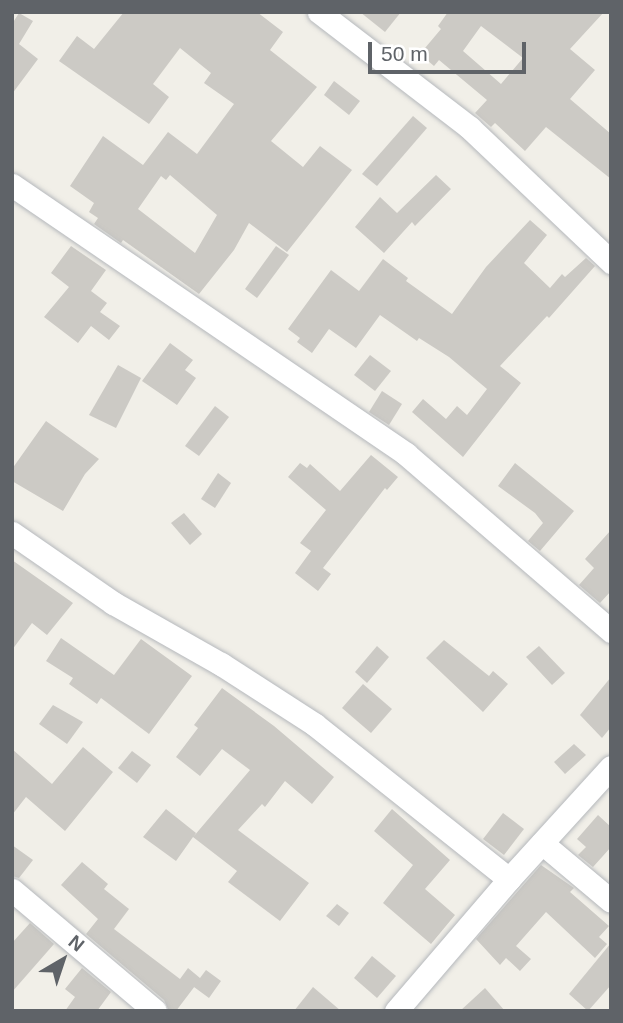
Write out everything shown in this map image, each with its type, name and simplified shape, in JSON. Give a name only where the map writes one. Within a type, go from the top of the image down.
[{"type":"street","points":[[318,12],[470,128],[611,262]]},
{"type":"street","points":[[12,185],[406,454],[611,631]]},
{"type":"street","points":[[12,533],[114,603],[221,664],[314,724],[509,879]]},
{"type":"street","points":[[396,1011],[509,879],[611,767]]},
{"type":"street","points":[[542,843],[611,901]]},
{"type":"street","points":[[12,890],[155,1011]]},
{"type":"building","points":[[124,12],[257,12],[283,32],[270,50],[317,87],[271,141],[303,167],[320,146],[352,170],[287,252],[249,223],[234,250],[199,294],[123,240],[121,243],[94,224],[98,218],[89,212],[94,203],[70,186],[103,136],[143,165],[168,132],[197,154],[234,104],[204,83],[211,73],[180,48],[153,84],[169,97],[149,124],[59,61],[77,36],[94,49]],"holes":[[[170,175],[217,215],[195,253],[138,209],[161,176],[166,180]]]},
{"type":"building","points":[[360,12],[401,12],[385,32]]},
{"type":"building","points":[[448,12],[604,12],[570,49],[595,70],[570,99],[611,134],[611,179],[546,127],[525,151],[495,123],[491,127],[475,113],[487,100],[439,60],[434,66],[420,54],[441,29],[438,26]],"holes":[[[481,26],[523,58],[501,84],[463,51]]]},
{"type":"building","points":[[19,13],[33,21],[19,44],[38,59],[12,94],[12,24]]},
{"type":"building","points":[[334,81],[360,101],[349,115],[324,95]]},
{"type":"building","points":[[413,116],[427,128],[377,186],[362,174]]},
{"type":"building","points":[[436,175],[451,189],[415,226],[412,222],[384,253],[355,227],[380,197],[397,213]]},
{"type":"building","points":[[530,220],[547,235],[524,263],[550,288],[562,274],[565,277],[586,258],[595,266],[549,318],[547,316],[500,366],[521,383],[463,457],[412,412],[423,399],[446,419],[457,406],[467,415],[487,389],[449,357],[419,338],[417,341],[380,315],[356,348],[329,329],[312,353],[297,342],[300,338],[288,329],[331,270],[359,291],[383,259],[408,278],[406,281],[452,314],[486,267]]},
{"type":"building","points":[[71,246],[106,270],[91,291],[107,303],[100,312],[120,326],[109,340],[91,326],[78,343],[44,317],[69,287],[51,273]]},
{"type":"building","points":[[276,246],[289,255],[257,298],[245,289]]},
{"type":"building","points":[[170,343],[193,360],[185,370],[196,378],[177,405],[142,381]]},
{"type":"building","points":[[370,355],[391,371],[375,391],[354,375]]},
{"type":"building","points":[[118,365],[141,378],[116,428],[89,415]]},
{"type":"building","points":[[382,391],[402,404],[389,425],[369,412]]},
{"type":"building","points":[[215,406],[229,417],[199,456],[185,446]]},
{"type":"building","points":[[46,421],[99,459],[85,474],[63,511],[12,481],[12,469]]},
{"type":"building","points":[[371,455],[398,477],[387,490],[385,488],[323,568],[331,574],[318,591],[295,573],[311,551],[300,543],[326,510],[288,477],[300,463],[307,468],[310,464],[340,491]]},
{"type":"building","points":[[515,463],[574,511],[540,551],[528,541],[543,523],[535,513],[498,486]]},
{"type":"building","points":[[218,473],[231,483],[215,508],[201,499]]},
{"type":"building","points":[[184,513],[202,534],[190,545],[171,523]]},
{"type":"building","points":[[611,530],[611,591],[600,603],[579,585],[594,568],[585,559]]},
{"type":"building","points":[[12,560],[73,603],[47,635],[32,623],[12,650]]},
{"type":"building","points":[[61,638],[114,675],[141,639],[192,676],[149,734],[101,698],[97,704],[69,684],[73,678],[46,661]]},
{"type":"building","points":[[444,640],[489,676],[493,671],[508,684],[483,712],[426,658]]},
{"type":"building","points":[[377,646],[389,657],[367,683],[355,672]]},
{"type":"building","points":[[539,646],[565,673],[552,685],[526,657]]},
{"type":"building","points":[[611,677],[611,727],[602,738],[580,715]]},
{"type":"building","points":[[363,684],[392,709],[371,733],[342,708]]},
{"type":"building","points":[[222,688],[274,726],[334,777],[312,804],[285,781],[265,807],[262,804],[238,830],[309,883],[280,921],[228,882],[237,871],[193,837],[176,861],[143,837],[166,809],[196,833],[194,836],[250,770],[222,749],[200,776],[176,757],[198,728],[194,725]]},
{"type":"building","points":[[53,705],[83,722],[67,744],[39,724]]},
{"type":"building","points":[[574,744],[586,755],[565,774],[554,762]]},
{"type":"building","points":[[83,747],[113,772],[65,831],[26,797],[12,815],[12,749],[52,784]]},
{"type":"building","points":[[132,751],[151,765],[137,783],[118,768]]},
{"type":"building","points":[[392,809],[450,860],[425,889],[455,915],[431,944],[383,903],[413,865],[374,831]]},
{"type":"building","points":[[503,813],[524,829],[504,855],[483,839]]},
{"type":"building","points":[[598,815],[611,827],[611,847],[593,867],[578,855],[586,847],[577,839]]},
{"type":"building","points":[[12,845],[33,860],[19,878],[12,876]]},
{"type":"building","points":[[82,862],[108,884],[104,889],[129,909],[114,929],[180,979],[188,968],[200,978],[206,970],[221,981],[209,998],[194,987],[176,1011],[169,1011],[164,1000],[86,934],[98,919],[61,885]]},
{"type":"building","points":[[541,865],[574,888],[570,892],[609,926],[599,937],[607,944],[595,958],[546,912],[516,946],[531,959],[520,971],[506,958],[500,965],[476,939]]},
{"type":"building","points":[[337,904],[349,913],[339,926],[326,916]]},
{"type":"building","points":[[30,923],[54,944],[12,992],[12,943]]},
{"type":"building","points":[[611,943],[611,985],[588,1011],[569,994]]},
{"type":"building","points":[[372,956],[396,976],[377,998],[354,978]]},
{"type":"building","points":[[82,968],[111,992],[97,1011],[65,1011],[75,997],[65,989]]},
{"type":"building","points":[[313,987],[341,1011],[294,1011]]},
{"type":"building","points":[[485,988],[505,1011],[460,1011]]}]
